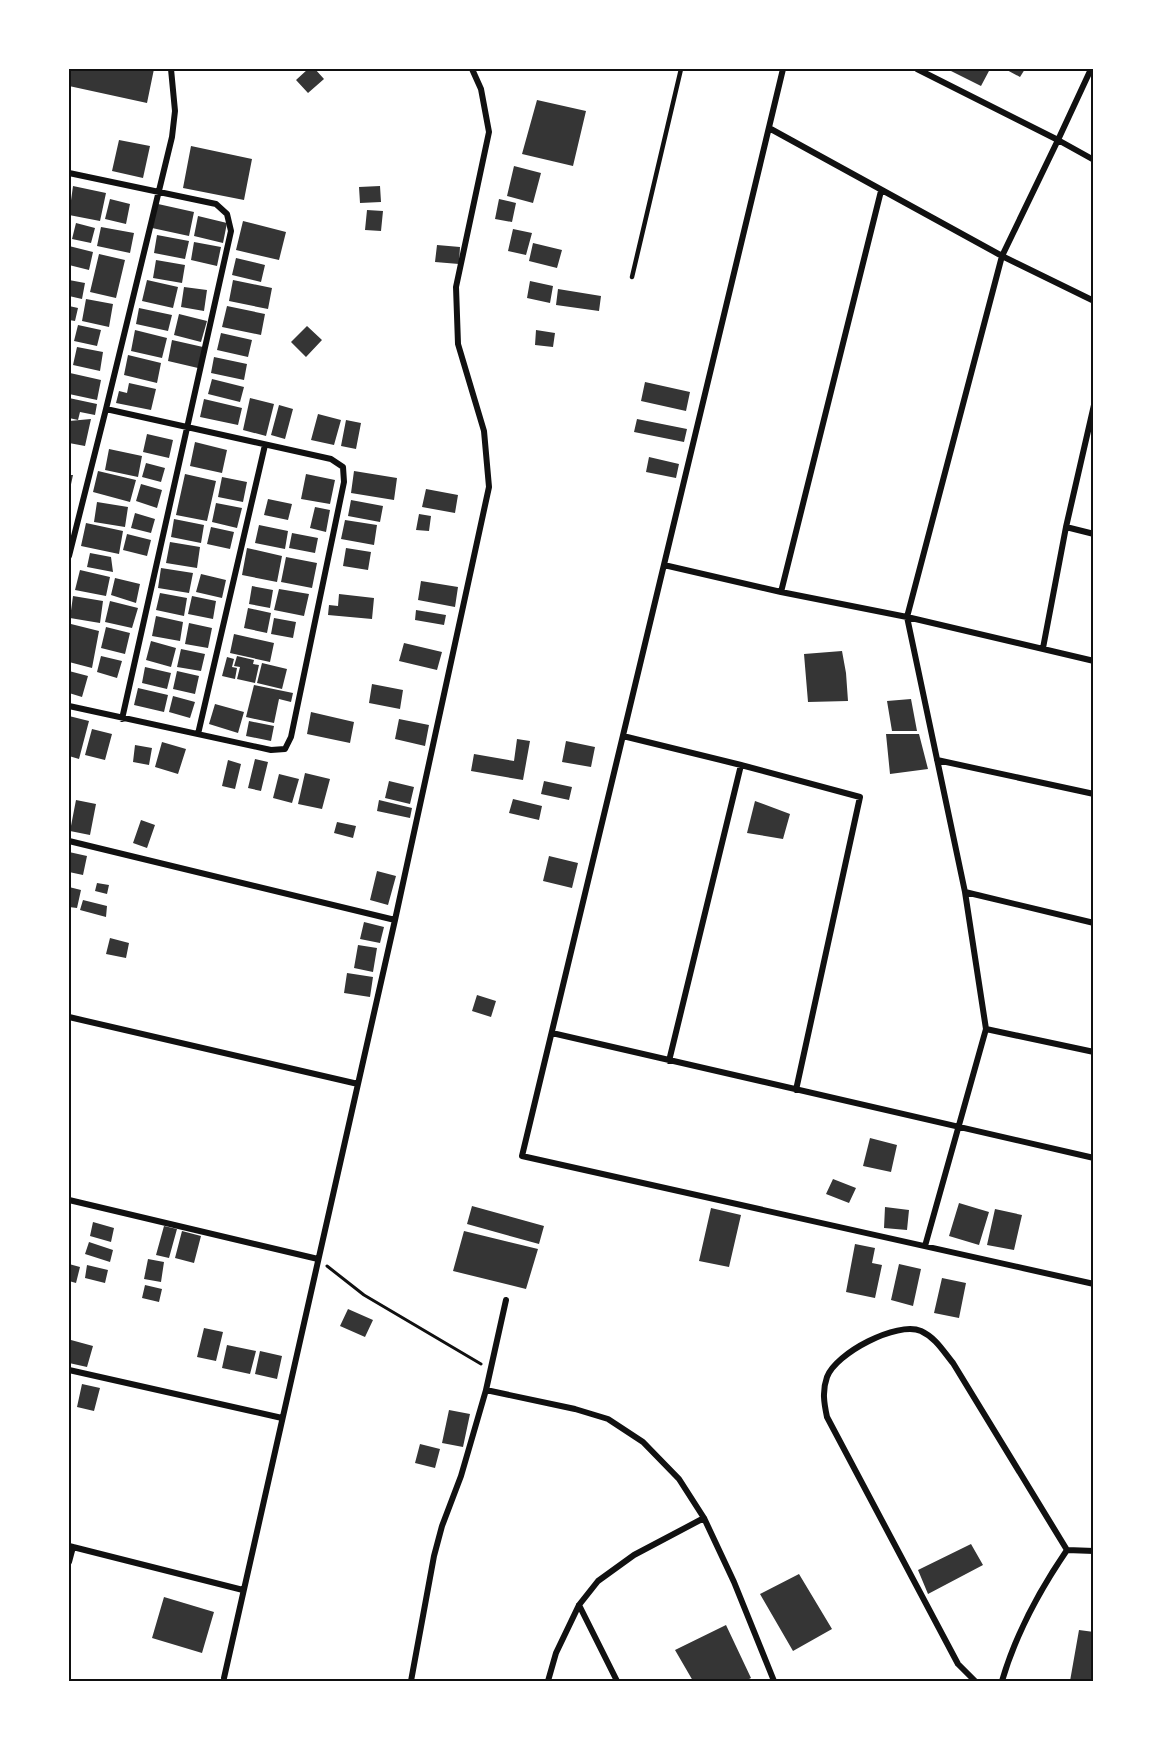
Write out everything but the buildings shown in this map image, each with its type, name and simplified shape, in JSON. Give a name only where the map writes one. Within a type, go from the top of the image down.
[{"type":"street","points":[[69,556],[172,137],[175,111],[171,69]]},
{"type":"street","points":[[224,1678],[395,920],[489,487],[484,431],[458,344],[456,298],[456,287],[489,132],[481,88],[472,69]]},
{"type":"street","points":[[783,69],[522,1156],[1094,1284]]},
{"type":"street","points":[[917,69],[1094,160]]},
{"type":"street","points":[[924,1246],[986,1029],[965,892],[907,617],[1002,256],[1091,69]]},
{"type":"street","points":[[769,128],[1002,256],[1094,301]]},
{"type":"street","points":[[69,173],[216,204],[227,214],[231,231],[122,718]]},
{"type":"street","points":[[781,592],[881,191]]},
{"type":"street","points":[[1043,648],[1066,527],[1094,405]]},
{"type":"street","points":[[69,706],[270,750],[285,749],[291,737],[344,482],[343,467],[331,459],[106,409]]},
{"type":"street","points":[[198,734],[265,445]]},
{"type":"street","points":[[1066,527],[1094,534]]},
{"type":"street","points":[[664,565],[781,592],[907,617],[1094,661]]},
{"type":"street","points":[[623,736],[860,797],[796,1090]]},
{"type":"street","points":[[937,760],[1094,794]]},
{"type":"street","points":[[669,1061],[741,765]]},
{"type":"street","points":[[69,841],[395,920]]},
{"type":"street","points":[[965,892],[1094,923]]},
{"type":"street","points":[[69,1017],[358,1084]]},
{"type":"street","points":[[986,1029],[1094,1052]]},
{"type":"street","points":[[552,1033],[1094,1158]]},
{"type":"street","points":[[69,1200],[318,1259]]},
{"type":"street","points":[[411,1681],[434,1556],[442,1526],[461,1476],[486,1390],[506,1300]]},
{"type":"street","points":[[975,1681],[958,1664],[827,1417],[823,1394],[828,1374],[845,1355],[871,1339],[899,1329],[919,1330],[936,1340],[953,1363],[1067,1550]]},
{"type":"street","points":[[69,1370],[282,1418]]},
{"type":"street","points":[[486,1390],[574,1409],[608,1419],[644,1442],[679,1479],[704,1518],[734,1582],[774,1681]]},
{"type":"street","points":[[548,1681],[556,1653],[579,1605],[598,1581],[634,1556],[704,1518]]},
{"type":"street","points":[[69,1562],[71,1546],[243,1590]]},
{"type":"street","points":[[1067,1550],[1094,1551]]},
{"type":"street","points":[[1002,1681],[1008,1659],[1023,1625],[1042,1587],[1067,1550]]},
{"type":"street","points":[[579,1605],[617,1681]]},
{"type":"lane","points":[[632,277],[681,69]]},
{"type":"path","points":[[318,1259],[364,1294],[490,1370]]}]
